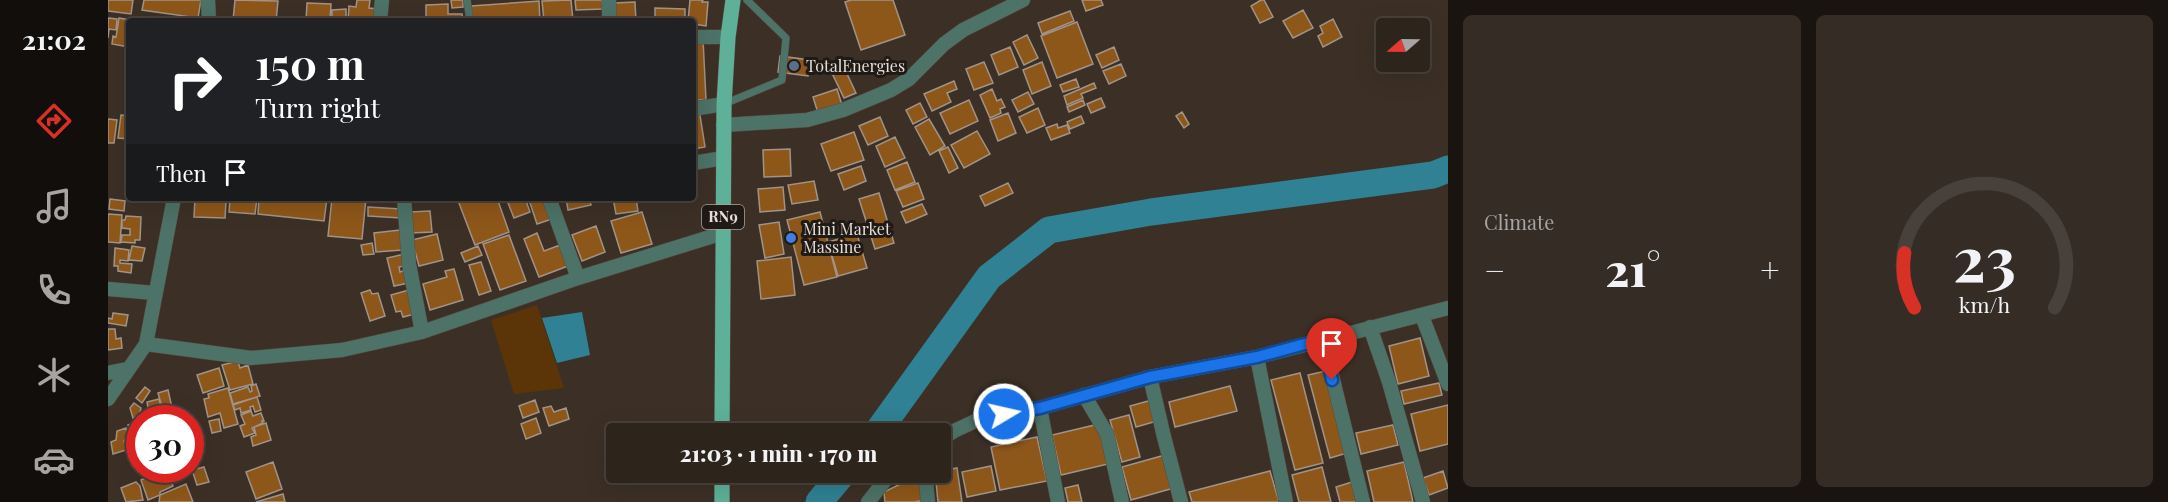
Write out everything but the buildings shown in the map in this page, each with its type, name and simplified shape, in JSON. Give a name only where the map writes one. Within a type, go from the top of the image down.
[{"type":"main road","name":"RN9","points":[[722,423],[723,125],[728,37],[733,0]]},
{"type":"main road","points":[[722,483],[722,502]]},
{"type":"street","points":[[208,0],[209,18]]},
{"type":"street","points":[[381,18],[382,0]]},
{"type":"street","points":[[609,0],[609,18]]},
{"type":"street","points":[[723,125],[807,120],[843,110],[891,90],[909,79],[944,44],[963,30],[1023,0]]},
{"type":"street","points":[[696,37],[728,37]]},
{"type":"street","points":[[696,109],[724,104]]},
{"type":"street","points":[[696,163],[724,158]]},
{"type":"street","points":[[108,399],[146,344],[173,201]]},
{"type":"street","points":[[404,201],[409,264],[422,332]]},
{"type":"street","points":[[550,201],[578,278]]},
{"type":"street","points":[[146,344],[251,358],[342,350],[422,332],[578,278],[723,233]]},
{"type":"street","points":[[108,289],[155,293]]},
{"type":"street","points":[[951,434],[986,416],[1040,408],[1150,377],[1257,357],[1448,308]]},
{"type":"street","points":[[1422,316],[1448,384]]},
{"type":"street","points":[[1371,327],[1423,502]]},
{"type":"street","points":[[1323,339],[1364,502]]},
{"type":"street","points":[[1257,357],[1286,502]]},
{"type":"street","points":[[108,374],[128,369]]},
{"type":"street","points":[[1150,377],[1181,502]]},
{"type":"street","points":[[1084,395],[1107,434],[1122,502]]},
{"type":"street","points":[[1040,408],[1058,502]]},
{"type":"street","points":[[868,502],[883,483]]},
{"type":"street","points":[[926,483],[928,502]]},
{"type":"lane","points":[[468,0],[470,18]]},
{"type":"lane","points":[[724,104],[782,80],[786,39],[747,0]]},
{"type":"shaded area","points":[[537,305],[564,388],[514,394],[491,320]]},
{"type":"water","points":[[582,312],[590,355],[557,363],[542,318]]},
{"type":"waterway","points":[[884,423],[989,277],[1049,230],[1151,212],[1433,175],[1448,169]]},
{"type":"waterway","points":[[819,502],[835,483]]},
{"type":"place","name":"TotalEnergies","points":[[794,66]]},
{"type":"place","name":"Mini Market Massine","points":[[791,238]]},
{"type":"route","points":[[1004,414],[1040,408],[1150,377],[1257,357],[1323,339],[1332,380]]}]
